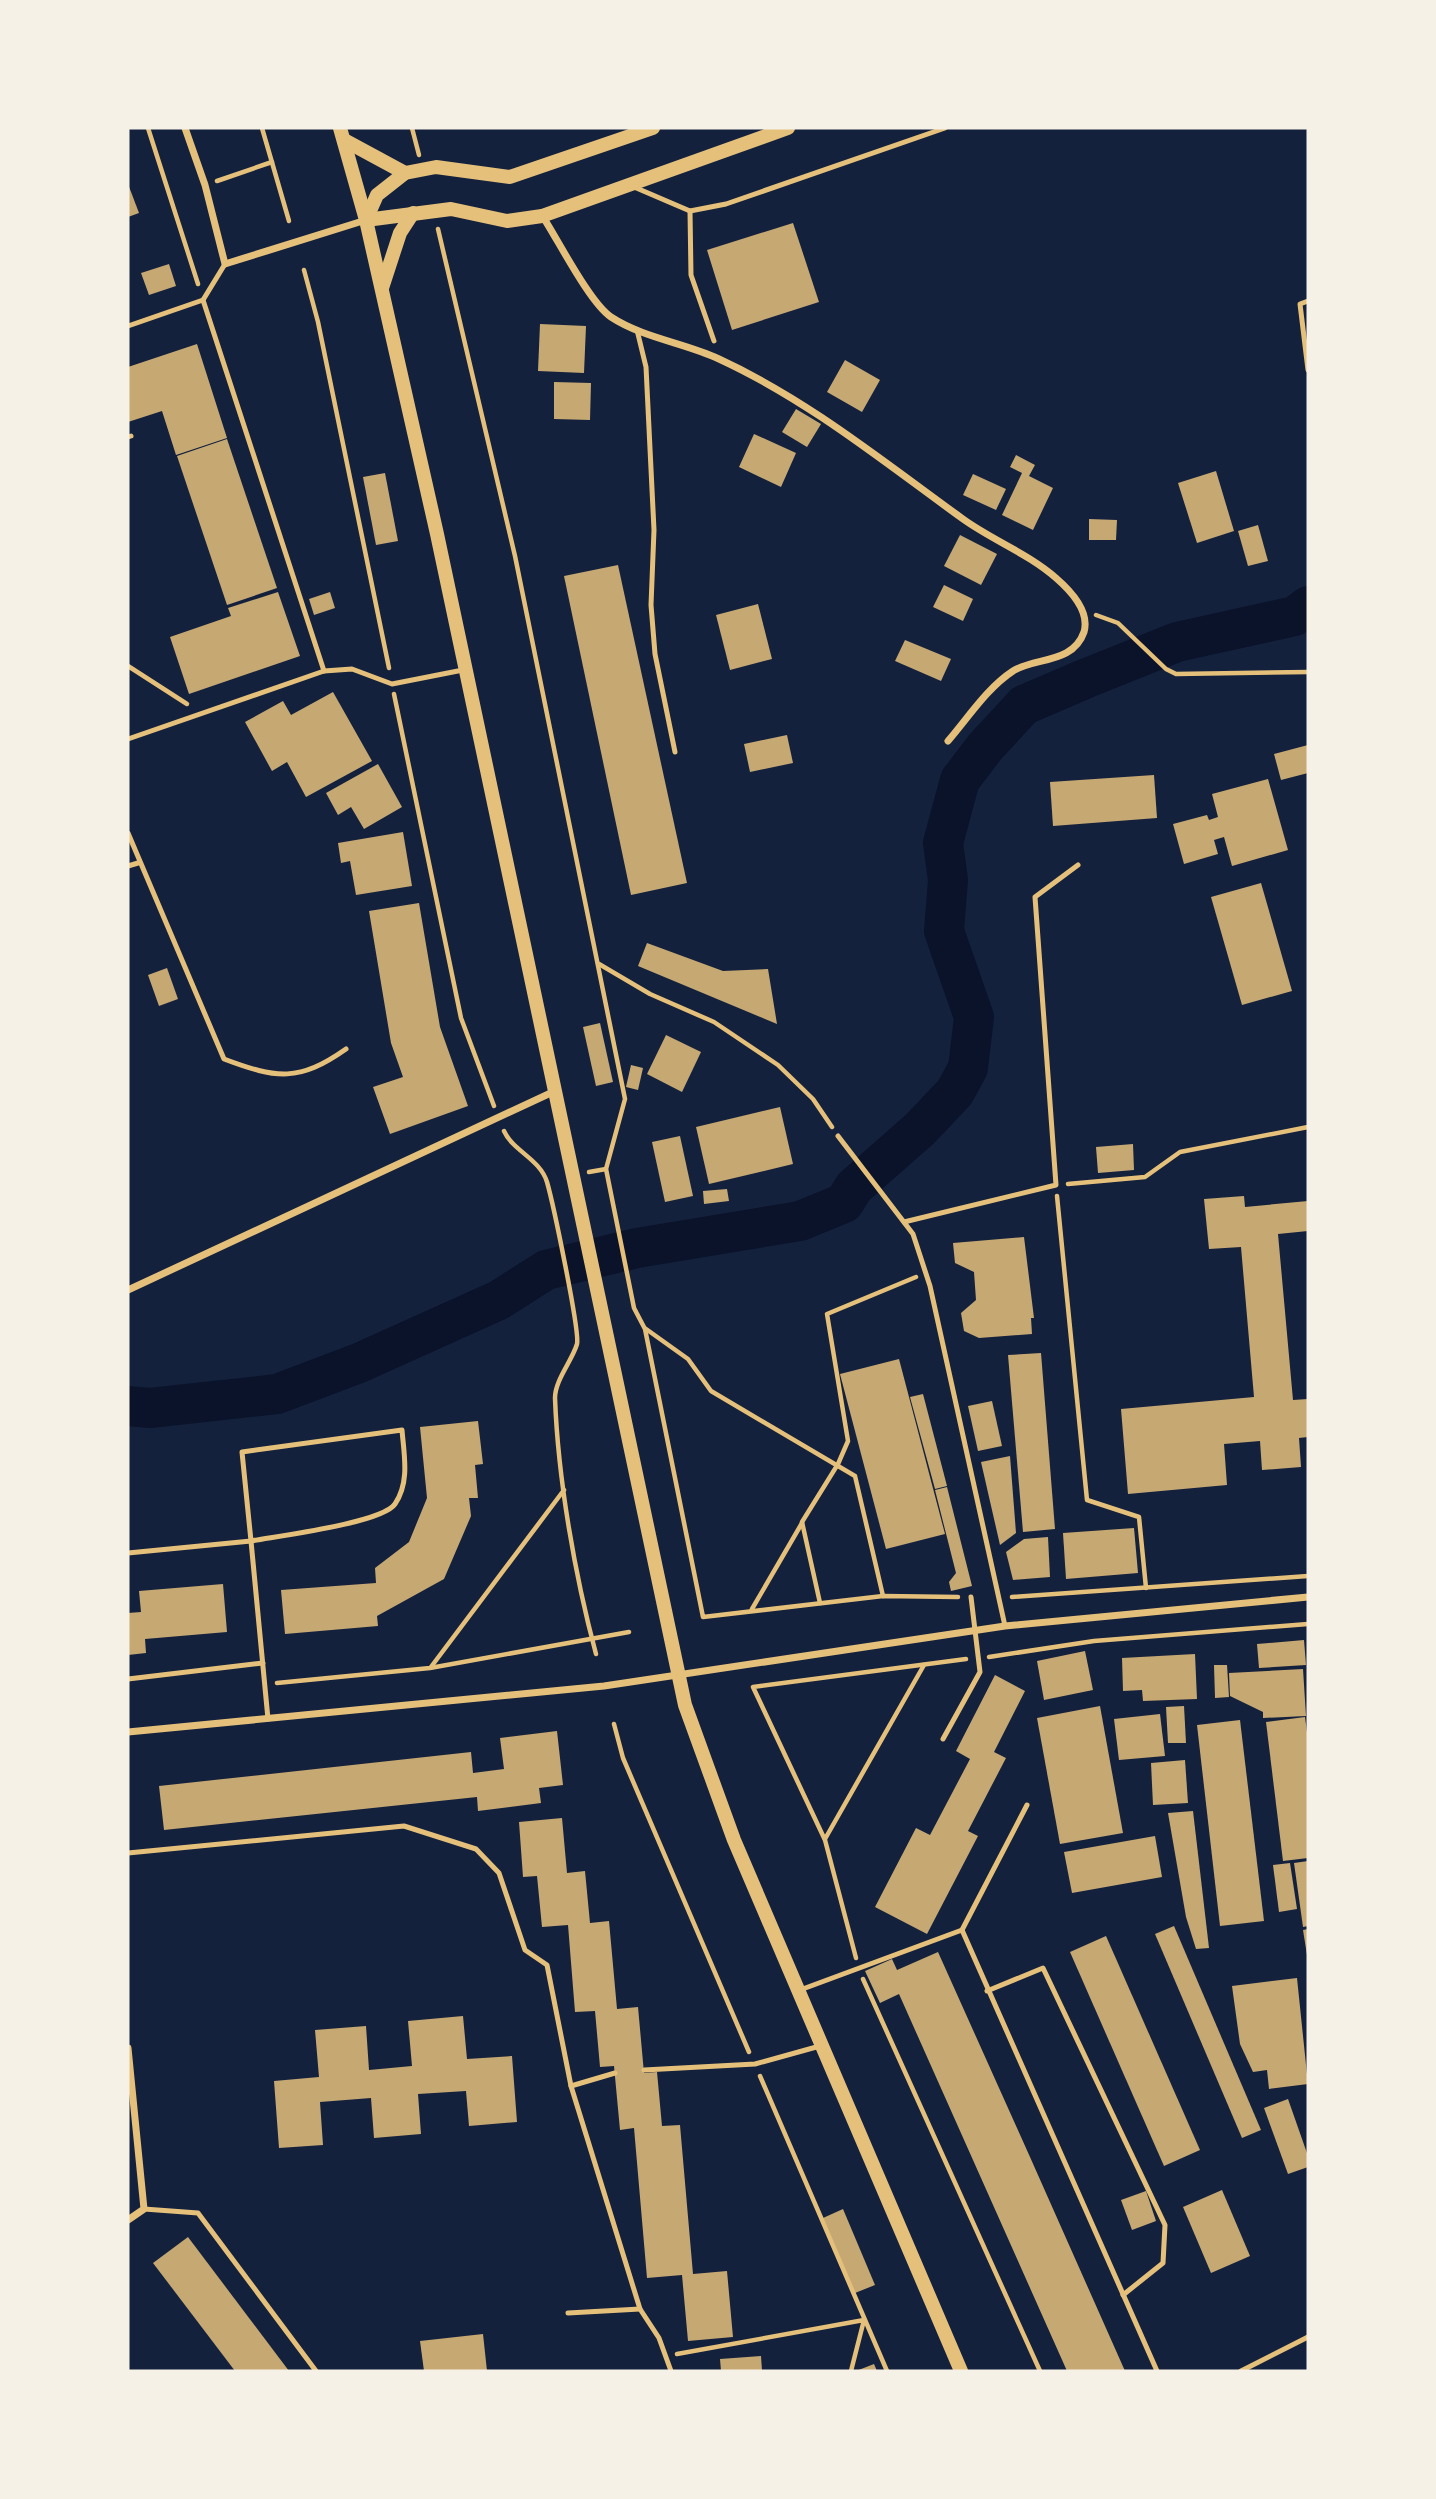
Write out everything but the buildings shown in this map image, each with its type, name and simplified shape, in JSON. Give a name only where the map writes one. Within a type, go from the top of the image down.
[{"type":"main road","points":[[366,220],[377,195],[405,173],[436,167],[510,177],[653,128]]},
{"type":"main road","points":[[366,220],[460,208],[507,221],[542,216],[788,128]]},
{"type":"main road","points":[[342,134],[405,173]]},
{"type":"main road","points":[[342,134],[382,289],[466,669],[685,1705],[734,1840],[961,2371]]},
{"type":"main road","points":[[382,289],[396,243],[413,214]]},
{"type":"street","points":[[185,128],[205,185],[225,264],[366,220]]},
{"type":"street","points":[[542,216],[601,308],[609,316],[637,330],[720,360],[829,422],[965,520],[1041,567],[1065,587],[1084,611],[1085,622],[1080,640],[1047,662],[1024,666],[1004,677],[948,741]]},
{"type":"street","points":[[128,1290],[556,1091]]},
{"type":"street","points":[[128,1732],[604,1686],[1004,1626],[1308,1597]]},
{"type":"street","points":[[128,2048],[144,2209],[128,2220]]},
{"type":"lane","points":[[613,142],[621,128]]},
{"type":"lane","points":[[627,184],[690,211],[726,204],[945,128]]},
{"type":"lane","points":[[690,211],[691,275],[713,341]]},
{"type":"lane","points":[[128,326],[203,300],[225,264]]},
{"type":"lane","points":[[203,300],[324,671]]},
{"type":"lane","points":[[1308,301],[1300,304],[1308,370]]},
{"type":"lane","points":[[637,330],[646,367],[654,530],[651,605],[655,654],[675,752]]},
{"type":"lane","points":[[128,738],[324,671],[352,669],[392,684],[466,669]]},
{"type":"lane","points":[[128,833],[138,863],[224,1059],[253,1070],[285,1074],[318,1069],[346,1049]]},
{"type":"lane","points":[[128,866],[138,863]]},
{"type":"lane","points":[[904,1222],[1056,1185],[1035,897],[1078,865]]},
{"type":"lane","points":[[838,1136],[913,1234],[926,1273],[1004,1626]]},
{"type":"lane","points":[[128,1283],[136,1286]]},
{"type":"lane","points":[[128,1553],[251,1541],[373,1518],[394,1505],[405,1478],[402,1430],[242,1452],[251,1541],[263,1663],[268,1719]]},
{"type":"lane","points":[[943,1739],[980,1672],[971,1597]]},
{"type":"lane","points":[[128,1679],[263,1663]]},
{"type":"lane","points":[[797,1991],[962,1930],[1027,1805]]},
{"type":"lane","points":[[128,1853],[404,1826],[476,1849],[499,1873],[526,1950],[547,1965],[571,2086],[640,2309],[659,2338],[671,2371]]},
{"type":"lane","points":[[962,1930],[1157,2371]]},
{"type":"lane","points":[[987,1991],[1043,1968],[1165,2225],[1163,2263],[1123,2295]]},
{"type":"lane","points":[[644,2070],[754,2064],[820,2046]]},
{"type":"lane","points":[[571,2086],[615,2073]]},
{"type":"lane","points":[[144,2209],[198,2213],[316,2371]]},
{"type":"lane","points":[[568,2314],[640,2309]]},
{"type":"lane","points":[[1241,2371],[1308,2337]]},
{"type":"path","points":[[148,128],[203,300]]},
{"type":"path","points":[[262,128],[289,221]]},
{"type":"path","points":[[412,128],[419,156]]},
{"type":"path","points":[[205,185],[272,162]]},
{"type":"path","points":[[438,229],[515,556],[625,1099],[606,1169],[631,1294],[645,1329],[703,1617],[883,1596],[971,1597]]},
{"type":"path","points":[[304,270],[318,322],[461,1018],[509,1141],[528,1154],[546,1179],[578,1342],[555,1394],[564,1490],[596,1654]]},
{"type":"path","points":[[1084,611],[1118,623],[1166,669],[1176,674],[1308,671]]},
{"type":"path","points":[[128,666],[202,714]]},
{"type":"path","points":[[598,963],[650,994],[714,1022],[778,1065],[813,1099],[838,1136]]},
{"type":"path","points":[[1146,1589],[1139,1517],[1087,1500],[1056,1185],[1145,1177],[1180,1152],[1308,1127]]},
{"type":"path","points":[[752,1610],[838,1464],[848,1441],[827,1314],[926,1273]]},
{"type":"path","points":[[645,1329],[688,1359],[711,1391],[855,1476],[883,1596]]},
{"type":"path","points":[[430,1668],[564,1490]]},
{"type":"path","points":[[803,1522],[820,1603]]},
{"type":"path","points":[[998,1598],[1308,1576]]},
{"type":"path","points":[[859,1968],[825,1840],[753,1687],[1094,1641],[1308,1624]]},
{"type":"path","points":[[265,1685],[430,1668],[629,1632]]},
{"type":"path","points":[[825,1840],[924,1665]]},
{"type":"path","points":[[866,1985],[1040,2371]]},
{"type":"path","points":[[666,2356],[864,2320],[851,2371]]},
{"type":"waterway","points":[[128,1406],[150,1408],[277,1394],[359,1363],[499,1300],[546,1270],[637,1248],[800,1221],[844,1203],[854,1187],[920,1129],[955,1092],[968,1068],[974,1017],[944,931],[948,880],[943,843],[960,780],[986,746],[1024,705],[1177,642],[1295,616],[1308,606]]}]
